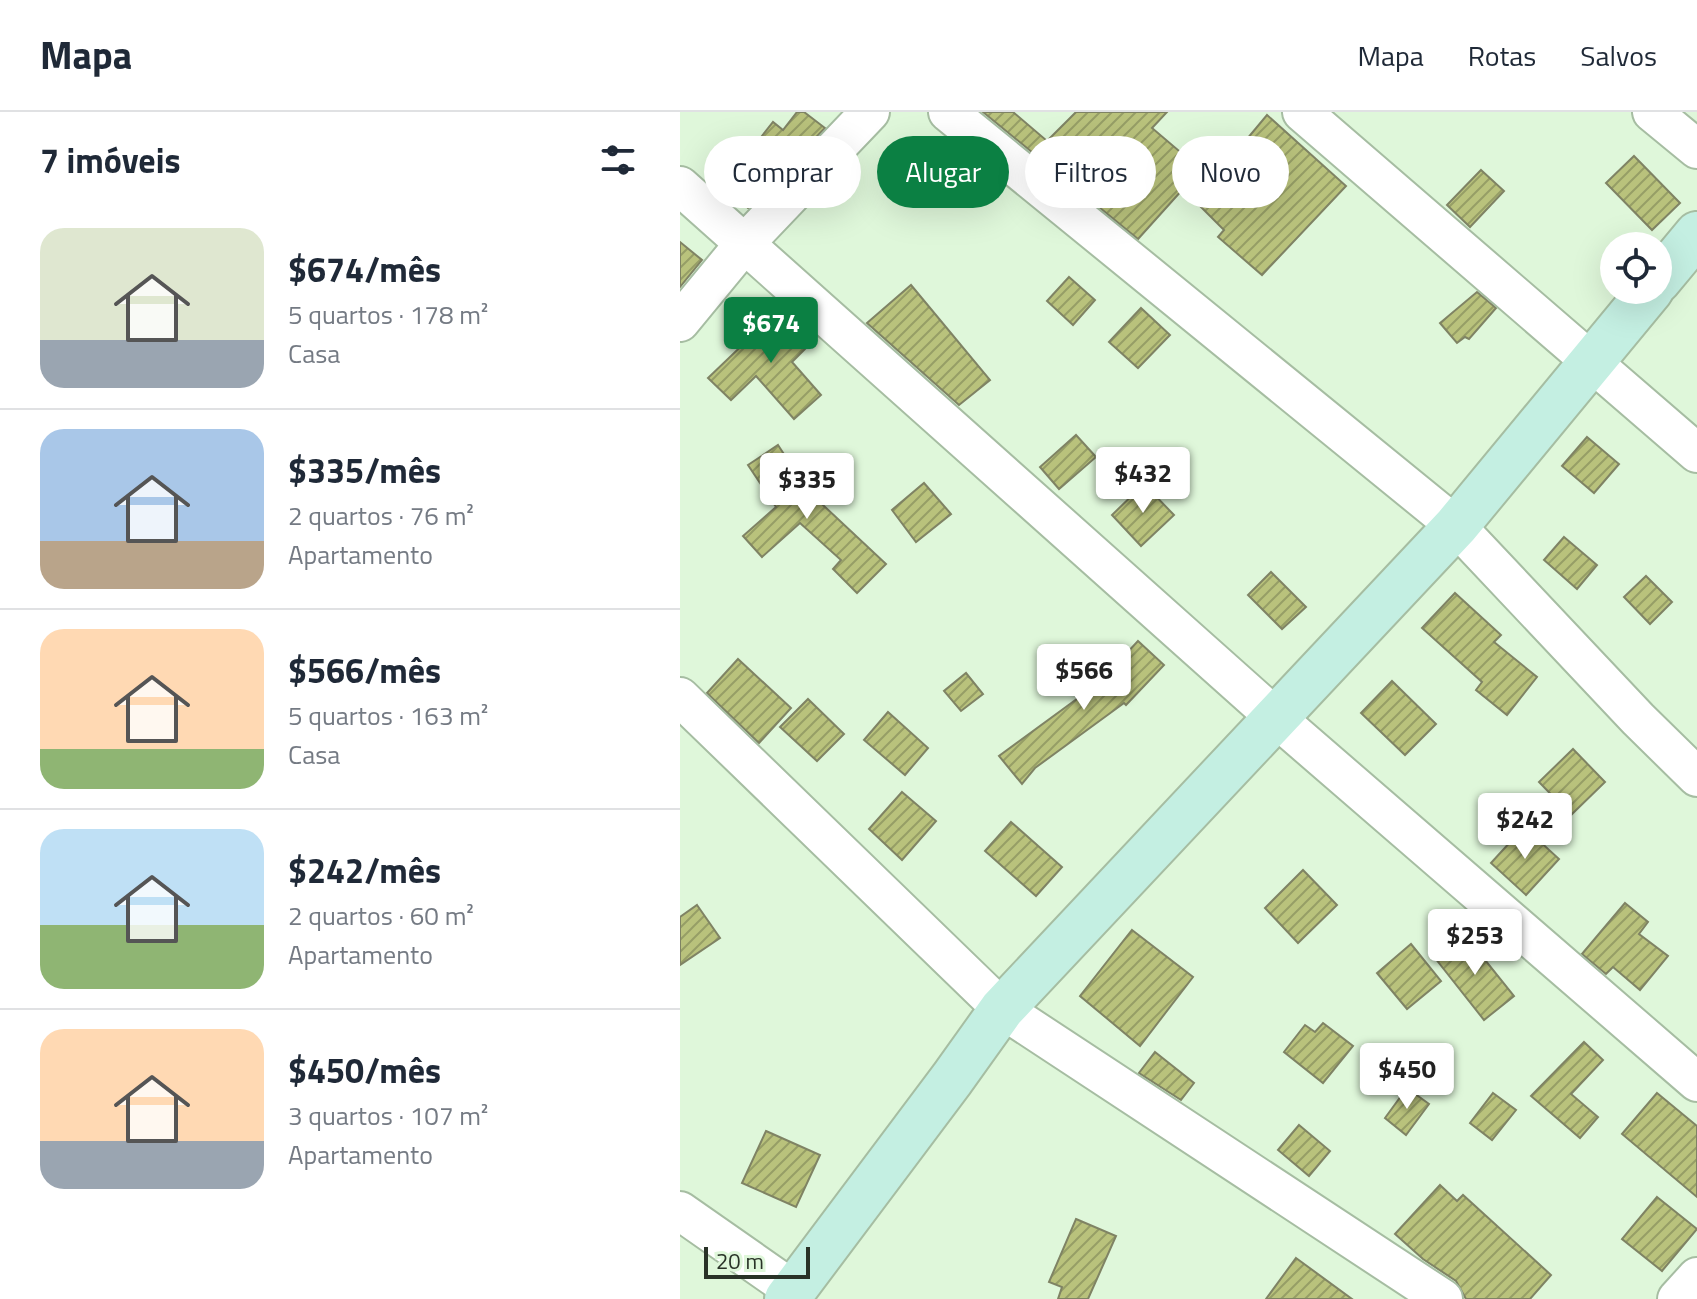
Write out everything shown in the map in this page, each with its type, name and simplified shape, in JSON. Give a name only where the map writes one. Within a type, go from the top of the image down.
[{"type":"street","points":[[680,322],[745,243],[870,112]]},
{"type":"street","points":[[948,112],[1456,526],[1697,777]]},
{"type":"street","points":[[1302,112],[1697,453]]},
{"type":"street","points":[[1652,112],[1697,149]]},
{"type":"street","points":[[680,186],[1275,717],[1697,1082]]},
{"type":"street","points":[[1672,264],[1697,234]]},
{"type":"street","points":[[680,1211],[790,1295],[1002,1009],[1456,526],[1639,304]]},
{"type":"street","points":[[680,697],[1002,1009],[1443,1299]]},
{"type":"street","points":[[1677,1299],[1697,1277]]},
{"type":"building","points":[[797,112],[804,112],[825,128],[817,136],[762,136],[773,122],[783,130]]},
{"type":"building","points":[[983,112],[1013,112],[1041,136],[1025,136],[1025,146]]},
{"type":"building","points":[[1076,112],[1167,112],[1152,128],[1172,145],[1172,201],[1138,239],[1100,208],[1156,208],[1156,136],[1052,136]]},
{"type":"building","points":[[1267,115],[1346,186],[1262,275],[1218,237],[1224,230],[1202,208],[1289,208],[1289,136],[1250,136]]},
{"type":"building","points":[[1634,156],[1680,203],[1652,230],[1606,183]]},
{"type":"building","points":[[1481,170],[1504,191],[1470,227],[1447,205]]},
{"type":"building","points":[[680,242],[702,260],[680,287]]},
{"type":"building","points":[[1069,277],[1095,300],[1073,325],[1047,301]]},
{"type":"building","points":[[911,285],[990,380],[959,405],[867,323]]},
{"type":"building","points":[[1477,292],[1496,308],[1469,339],[1465,337],[1457,343],[1440,323]]},
{"type":"building","points":[[782,307],[814,340],[792,362],[821,395],[794,419],[756,376],[731,400],[708,378]]},
{"type":"building","points":[[1141,308],[1170,335],[1138,368],[1109,342]]},
{"type":"building","points":[[1076,435],[1096,457],[1059,489],[1040,467]]},
{"type":"building","points":[[1587,437],[1619,464],[1594,493],[1562,466]]},
{"type":"building","points":[[778,445],[808,491],[886,564],[857,593],[833,569],[841,560],[800,523],[762,557],[743,536],[776,507],[748,465]]},
{"type":"building","points":[[924,483],[951,514],[916,542],[892,510]]},
{"type":"building","points":[[1144,484],[1174,515],[1141,546],[1112,515]]},
{"type":"building","points":[[1564,537],[1597,565],[1577,589],[1544,560]]},
{"type":"building","points":[[1271,572],[1306,607],[1282,629],[1248,595]]},
{"type":"building","points":[[1646,576],[1672,602],[1650,624],[1624,597]]},
{"type":"building","points":[[1455,593],[1501,635],[1494,642],[1537,677],[1507,715],[1476,690],[1482,682],[1422,628]]},
{"type":"building","points":[[1138,641],[1164,665],[1126,705],[1124,703],[1035,768],[1022,784],[999,756],[1100,682]]},
{"type":"building","points":[[738,659],[791,708],[759,743],[707,693]]},
{"type":"building","points":[[966,673],[983,694],[961,711],[944,691]]},
{"type":"building","points":[[1392,681],[1436,724],[1405,755],[1361,713]]},
{"type":"building","points":[[808,699],[844,734],[817,761],[780,727]]},
{"type":"building","points":[[888,712],[928,748],[905,775],[864,740]]},
{"type":"building","points":[[1573,749],[1605,782],[1571,815],[1539,782]]},
{"type":"building","points":[[902,792],[936,821],[902,860],[869,829]]},
{"type":"building","points":[[1011,822],[1062,867],[1036,896],[985,851]]},
{"type":"building","points":[[1524,827],[1559,859],[1526,895],[1491,863]]},
{"type":"building","points":[[1303,870],[1337,905],[1298,943],[1265,908]]},
{"type":"building","points":[[1625,903],[1648,922],[1639,934],[1668,956],[1640,990],[1613,967],[1606,974],[1582,954]]},
{"type":"building","points":[[697,905],[720,938],[680,965],[680,917]]},
{"type":"building","points":[[1132,930],[1193,977],[1140,1046],[1080,996]]},
{"type":"building","points":[[1465,935],[1514,996],[1484,1020],[1435,958]]},
{"type":"building","points":[[1411,944],[1441,981],[1407,1009],[1377,973]]},
{"type":"building","points":[[1323,1023],[1353,1046],[1323,1083],[1284,1052],[1305,1025],[1315,1032]]},
{"type":"building","points":[[1584,1042],[1603,1060],[1571,1094],[1598,1117],[1580,1138],[1531,1096]]},
{"type":"building","points":[[1155,1052],[1194,1083],[1181,1100],[1139,1073]]},
{"type":"building","points":[[1407,1088],[1429,1104],[1406,1135],[1385,1118]]},
{"type":"building","points":[[1493,1093],[1516,1110],[1492,1140],[1470,1123]]},
{"type":"building","points":[[1657,1093],[1697,1126],[1697,1197],[1622,1134]]},
{"type":"building","points":[[1299,1125],[1330,1151],[1309,1176],[1278,1150]]},
{"type":"building","points":[[766,1131],[820,1155],[796,1207],[742,1183]]},
{"type":"building","points":[[1440,1185],[1457,1201],[1463,1195],[1551,1275],[1530,1299],[1466,1299],[1456,1281],[1423,1259],[1395,1234]]},
{"type":"building","points":[[1657,1197],[1697,1229],[1662,1271],[1622,1239]]},
{"type":"building","points":[[1076,1219],[1116,1236],[1088,1299],[1058,1299],[1062,1287],[1049,1282]]},
{"type":"building","points":[[1296,1258],[1352,1299],[1266,1299]]}]
